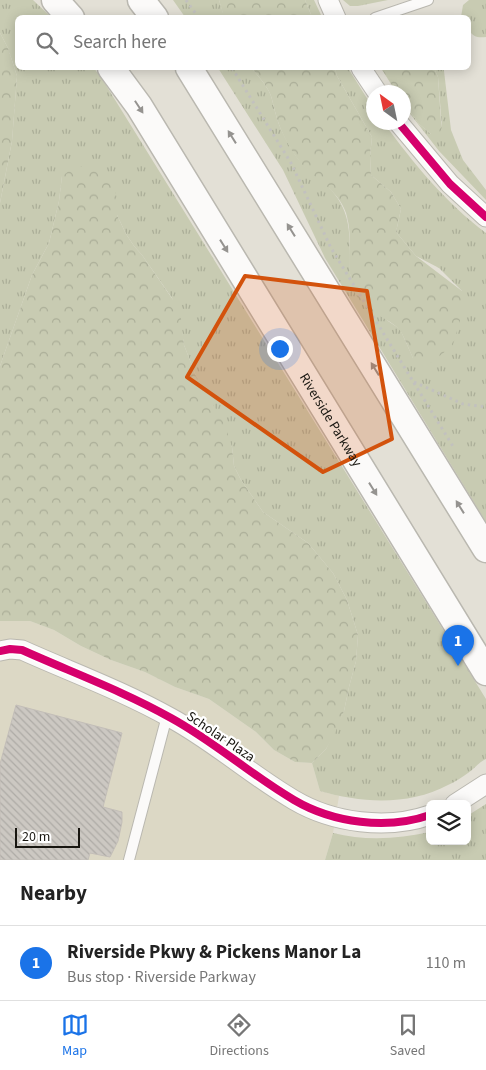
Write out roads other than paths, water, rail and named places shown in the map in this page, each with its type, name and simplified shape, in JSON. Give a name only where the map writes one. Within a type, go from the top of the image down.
[{"type":"main road","points":[[55,0],[69,15]]},
{"type":"main road","points":[[141,0],[153,15]]},
{"type":"main road","name":"Riverside Parkway","points":[[112,70],[139,106],[486,672]]},
{"type":"main road","points":[[190,70],[486,549]]},
{"type":"street","points":[[328,0],[335,15]]},
{"type":"street","points":[[363,70],[373,85]]},
{"type":"street","points":[[405,130],[450,184],[486,217]]},
{"type":"street","name":"Scholar Plaza","points":[[0,651],[10,649],[22,650],[142,703],[199,734],[295,801],[317,811],[338,818],[381,823],[400,822],[426,816]]},
{"type":"street","points":[[461,800],[486,784]]},
{"type":"lane","points":[[384,15],[428,0]]},
{"type":"lane","points":[[129,860],[167,716]]},
{"type":"place","name":"Riverside Pkwy & Pickens Manor La","points":[[458,666]]}]
